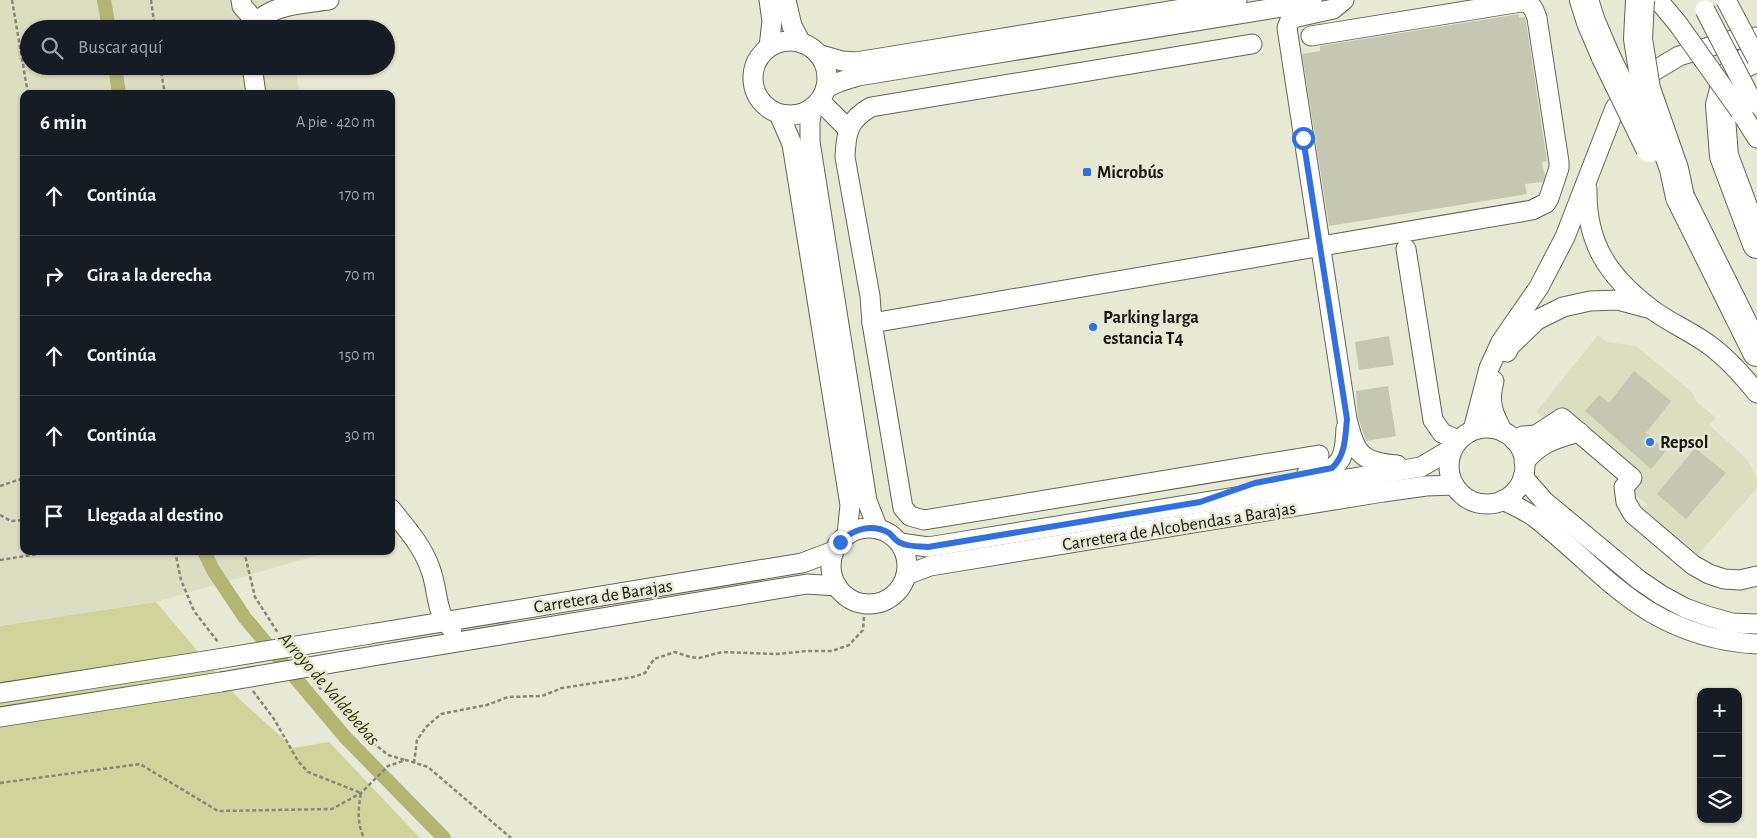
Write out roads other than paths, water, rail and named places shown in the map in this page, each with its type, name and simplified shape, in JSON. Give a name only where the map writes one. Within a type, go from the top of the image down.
[{"type":"highway","points":[[1640,0],[1638,39],[1646,89],[1674,169],[1680,197]]},
{"type":"highway","points":[[1587,11],[1606,57],[1665,178],[1680,197],[1757,352]]},
{"type":"highway","points":[[1757,58],[1743,64],[1727,78],[1720,105],[1724,156],[1757,244]]},
{"type":"street","points":[[241,0],[242,6],[251,20]]},
{"type":"street","points":[[260,20],[265,14],[276,9],[323,0]]},
{"type":"street","points":[[769,0],[772,21],[769,47]]},
{"type":"street","points":[[786,0],[792,26],[801,42]]},
{"type":"street","points":[[818,54],[842,62],[856,62],[1237,0]]},
{"type":"street","points":[[878,529],[867,501],[811,151],[810,122],[820,99],[828,76],[818,54],[801,42],[790,40],[779,42],[769,47],[760,55],[754,66],[752,78],[754,90],[759,101],[768,109],[779,114],[796,116],[820,99],[839,82],[858,76],[1326,0]]},
{"type":"street","points":[[1344,0],[1333,8],[1293,18],[1290,20],[1288,28],[1347,419],[1354,443],[1364,457],[1380,464],[1421,467]]},
{"type":"street","points":[[1572,0],[1587,11]]},
{"type":"street","points":[[1658,0],[1750,108]]},
{"type":"street","points":[[1726,0],[1757,58]]},
{"type":"street","points":[[872,323],[1532,210],[1540,207],[1549,198],[1559,168],[1559,162],[1537,18],[1535,10],[1526,2],[1311,36]]},
{"type":"street","points":[[1702,5],[1750,108],[1757,138]]},
{"type":"street","points":[[1578,432],[1547,442],[1536,449],[1515,491],[1503,500],[1492,504],[1481,504],[1461,494],[1449,474],[1449,461],[1461,440],[1501,342],[1540,287],[1565,237],[1615,108],[1635,86],[1654,71],[1680,56],[1732,40],[1757,37]]},
{"type":"street","points":[[1252,44],[871,107],[857,115],[846,138],[845,157],[870,296],[872,323],[903,508],[910,516],[924,520],[1319,454]]},
{"type":"street","points":[[253,75],[255,90]]},
{"type":"street","points":[[820,99],[849,130]]},
{"type":"street","points":[[779,114],[792,144],[794,154],[850,505],[847,535]]},
{"type":"street","points":[[1587,180],[1586,202],[1591,230],[1602,259],[1618,279],[1650,308],[1712,346],[1743,375],[1757,393]]},
{"type":"street","points":[[1406,249],[1433,420],[1442,433],[1461,440],[1483,428],[1493,428],[1509,436],[1536,435],[1562,418],[1632,478],[1624,488],[1626,502],[1633,514],[1693,565],[1709,574],[1724,579],[1740,580],[1757,576]]},
{"type":"street","points":[[1650,308],[1618,300],[1590,301],[1563,307],[1537,320],[1510,346],[1496,373],[1490,395],[1495,416],[1521,450],[1524,470],[1544,502],[1639,580],[1685,608],[1732,622],[1757,624]]},
{"type":"street","points":[[1200,502],[1255,483],[1332,468],[1340,459],[1344,448],[1347,419]]},
{"type":"street","name":"Carretera de Alcobendas a Barajas","points":[[900,543],[928,547],[1421,467],[1461,440]]},
{"type":"street","name":"Carretera de Alcobendas a Barajas","points":[[906,575],[930,566],[1426,486],[1454,485]]},
{"type":"street","points":[[1503,500],[1532,515],[1627,595],[1651,612],[1674,625],[1703,636],[1733,643],[1757,644]]},
{"type":"street","points":[[395,514],[419,544],[430,568],[444,622],[464,640]]},
{"type":"street","points":[[867,528],[878,529],[894,537],[900,543],[905,553],[906,575],[901,586],[893,595],[882,602],[857,602],[845,595],[837,586],[832,574],[831,563],[834,551],[847,535],[857,530],[867,528]]},
{"type":"street","name":"Carretera de Barajas","points":[[0,694],[802,563],[834,551]]},
{"type":"street","name":"Carretera de Barajas","points":[[0,717],[807,584],[837,586]]},
{"type":"waterway","name":"Arroyo de Valdebebas","points":[[104,0],[107,20]]},
{"type":"waterway","name":"Arroyo de Valdebebas","points":[[116,75],[118,90]]},
{"type":"waterway","name":"Arroyo de Valdebebas","points":[[206,555],[213,570],[245,618],[345,737],[444,838]]},
{"type":"place","name":"Microbús","points":[[1087,172]]},
{"type":"place","name":"Parking larga estancia T4","points":[[1093,327]]},
{"type":"place","name":"Repsol","points":[[1650,442]]}]
